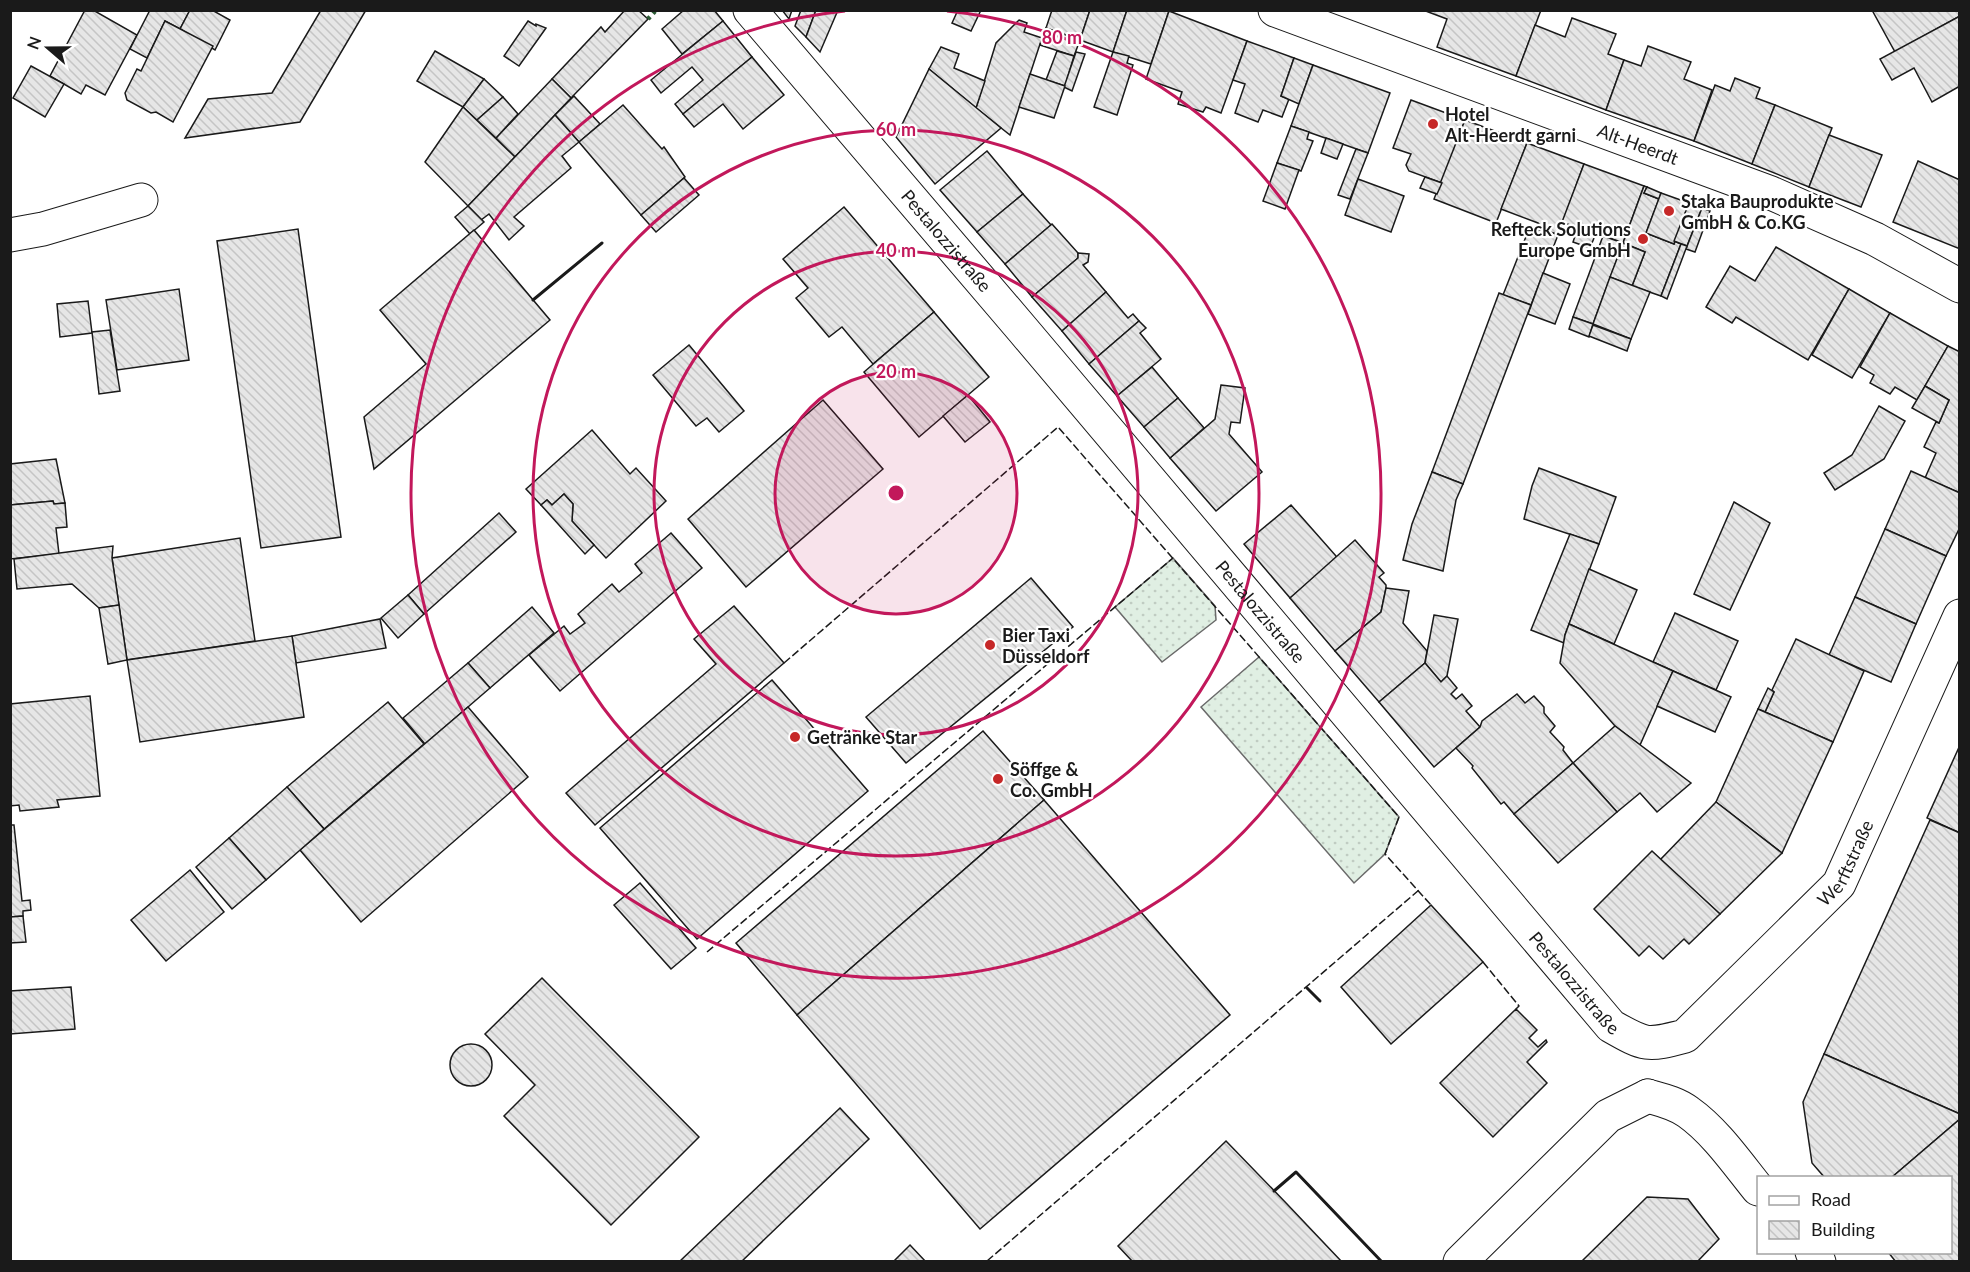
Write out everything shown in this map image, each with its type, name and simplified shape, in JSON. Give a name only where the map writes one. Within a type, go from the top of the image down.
[{"type":"street","name":"Pestalozzistraße","points":[[750,10],[1611,1026],[1634,1040],[1653,1044]]},
{"type":"street","name":"Alt-Heerdt","points":[[1275,10],[1771,193],[1875,239],[1959,286]]},
{"type":"street","points":[[10,235],[43,229],[141,200]]},
{"type":"street","name":"Werftstraße","points":[[1653,1044],[1685,1036],[1839,884],[1959,616]]},
{"type":"street","points":[[1648,1096],[1653,1044]]},
{"type":"street","points":[[1460,1262],[1608,1116],[1648,1096],[1672,1102],[1689,1112],[1717,1139],[1757,1188]]},
{"type":"green space","points":[[1173,558],[1215,606],[1216,620],[1162,662],[1115,607]]},
{"type":"green space","points":[[1259,657],[1399,817],[1385,854],[1354,883],[1201,707]]},
{"type":"building","points":[[85,10],[93,10],[137,35],[105,95],[86,85],[81,94],[50,76]]},
{"type":"building","points":[[150,10],[190,10],[180,29],[165,21],[147,58],[130,49]]},
{"type":"building","points":[[190,10],[212,10],[230,20],[215,50],[180,29]]},
{"type":"building","points":[[321,10],[366,10],[300,122],[185,138],[208,99],[272,93]]},
{"type":"building","points":[[625,10],[638,10],[648,19],[571,98],[552,79],[601,27],[605,32]]},
{"type":"building","points":[[684,10],[714,10],[723,21],[682,54],[662,29]]},
{"type":"building","points":[[782,10],[792,10],[789,19]]},
{"type":"building","points":[[801,10],[816,10],[806,37],[795,26]]},
{"type":"building","points":[[816,10],[838,10],[820,52],[806,37]]},
{"type":"building","points":[[958,10],[981,10],[971,31],[952,23]]},
{"type":"building","points":[[1052,10],[1090,10],[1080,40],[1046,28]]},
{"type":"building","points":[[1090,10],[1127,10],[1113,52],[1080,40]]},
{"type":"building","points":[[1127,10],[1169,11],[1151,64],[1113,52]]},
{"type":"building","points":[[1423,10],[1541,10],[1516,76],[1437,47],[1447,19]]},
{"type":"building","points":[[1872,10],[1960,10],[1960,16],[1895,52]]},
{"type":"building","points":[[1169,11],[1247,41],[1221,113],[1206,107],[1203,112],[1178,104],[1182,92],[1146,79]]},
{"type":"building","points":[[1960,16],[1960,86],[1932,102],[1914,68],[1892,80],[1880,59]]},
{"type":"building","points":[[1572,18],[1616,34],[1608,54],[1624,60],[1606,110],[1516,76],[1535,25],[1565,37]]},
{"type":"building","points":[[1019,20],[1027,23],[1024,32],[1042,38],[1010,135],[976,108],[996,43]]},
{"type":"building","points":[[165,21],[213,46],[173,122],[127,100],[125,93],[137,69],[141,71]]},
{"type":"building","points":[[528,21],[546,28],[519,66],[504,56]]},
{"type":"building","points":[[723,21],[752,57],[683,114],[675,104],[703,80],[692,67],[661,93],[651,80]]},
{"type":"building","points":[[1046,28],[1080,40],[1074,56],[1040,45]]},
{"type":"building","points":[[1247,41],[1294,58],[1281,96],[1289,99],[1282,117],[1263,110],[1258,122],[1235,113],[1245,84],[1233,80]]},
{"type":"building","points":[[1648,46],[1691,62],[1684,79],[1712,90],[1694,141],[1606,110],[1624,60],[1641,66]]},
{"type":"building","points":[[941,47],[959,54],[954,68],[985,81],[976,108],[929,69]]},
{"type":"building","points":[[435,51],[484,79],[463,107],[417,81]]},
{"type":"building","points":[[1057,51],[1074,56],[1065,86],[1046,80]]},
{"type":"building","points":[[1076,52],[1085,54],[1072,91],[1064,87]]},
{"type":"building","points":[[1113,52],[1129,56],[1127,63],[1133,65],[1117,115],[1094,107]]},
{"type":"building","points":[[752,57],[784,95],[743,129],[723,104],[694,127],[683,114]]},
{"type":"building","points":[[1294,58],[1313,65],[1299,104],[1281,96]]},
{"type":"building","points":[[1313,65],[1390,93],[1368,153],[1291,126]]},
{"type":"building","points":[[31,66],[64,84],[45,117],[13,98]]},
{"type":"building","points":[[929,69],[1001,128],[935,184],[896,137]]},
{"type":"building","points":[[1030,74],[1065,86],[1054,118],[1019,107]]},
{"type":"building","points":[[1735,78],[1760,88],[1756,98],[1775,105],[1752,164],[1694,141],[1715,85],[1730,91]]},
{"type":"building","points":[[484,79],[503,97],[477,120],[463,107]]},
{"type":"building","points":[[552,79],[571,98],[515,157],[496,138]]},
{"type":"building","points":[[574,96],[600,124],[579,142],[555,115]]},
{"type":"building","points":[[503,97],[518,114],[496,138],[477,120]]},
{"type":"building","points":[[1411,100],[1465,120],[1442,183],[1409,171],[1406,165],[1411,154],[1393,148]]},
{"type":"building","points":[[623,105],[662,149],[664,147],[685,177],[641,215],[579,142]]},
{"type":"building","points":[[1775,105],[1832,128],[1809,187],[1752,164]]},
{"type":"building","points":[[463,107],[515,157],[468,206],[425,162]]},
{"type":"building","points":[[555,115],[579,142],[562,156],[571,168],[514,217],[524,226],[509,240],[489,214],[481,220],[468,206]]},
{"type":"building","points":[[1465,120],[1527,143],[1496,223],[1434,199]]},
{"type":"building","points":[[1291,126],[1309,132],[1307,139],[1313,141],[1301,171],[1277,163]]},
{"type":"building","points":[[1829,135],[1882,155],[1861,207],[1809,187]]},
{"type":"building","points":[[1326,138],[1343,144],[1337,159],[1321,153]]},
{"type":"building","points":[[1527,143],[1584,164],[1558,235],[1543,229],[1538,223],[1501,209]]},
{"type":"building","points":[[1356,149],[1368,153],[1350,199],[1338,195]]},
{"type":"building","points":[[987,151],[1023,194],[977,232],[940,190]]},
{"type":"building","points":[[1918,161],[1960,180],[1960,249],[1893,222]]},
{"type":"building","points":[[1277,163],[1299,170],[1285,209],[1263,201]]},
{"type":"building","points":[[1584,164],[1644,186],[1623,243],[1596,233],[1590,248],[1573,242],[1578,228],[1562,222]]},
{"type":"building","points":[[1425,177],[1442,183],[1437,194],[1420,188]]},
{"type":"building","points":[[684,178],[699,195],[656,232],[641,215]]},
{"type":"building","points":[[1358,179],[1404,196],[1391,232],[1345,215]]},
{"type":"building","points":[[1644,186],[1647,187],[1644,193],[1659,199],[1646,233],[1674,244],[1674,241],[1681,244],[1661,296],[1632,286],[1645,252],[1623,243]]},
{"type":"building","points":[[1647,187],[1661,193],[1659,199],[1644,193]]},
{"type":"building","points":[[1661,193],[1689,203],[1674,244],[1646,233]]},
{"type":"building","points":[[1023,194],[1051,225],[1005,264],[977,232]]},
{"type":"building","points":[[1689,203],[1702,208],[1687,246],[1674,241]]},
{"type":"building","points":[[468,206],[484,222],[470,234],[455,217]]},
{"type":"building","points":[[844,207],[934,312],[873,364],[842,327],[829,337],[796,298],[808,288],[783,259]]},
{"type":"building","points":[[1702,208],[1710,211],[1695,252],[1686,249]]},
{"type":"building","points":[[1052,224],[1078,253],[1078,258],[1032,297],[1005,264]]},
{"type":"building","points":[[298,229],[341,537],[261,548],[217,241]]},
{"type":"building","points":[[1543,229],[1558,235],[1531,305],[1503,295],[1527,234]]},
{"type":"building","points":[[474,230],[550,320],[374,469],[364,417],[426,364],[380,310]]},
{"type":"building","points":[[1603,236],[1623,243],[1593,324],[1573,317]]},
{"type":"building","points":[[1623,243],[1645,252],[1632,286],[1610,277]]},
{"type":"building","points":[[1681,244],[1687,246],[1667,299],[1661,296]]},
{"type":"building","points":[[1776,247],[1849,289],[1808,360],[1736,317],[1732,323],[1706,307],[1730,266],[1755,281]]},
{"type":"building","points":[[1078,253],[1089,254],[1088,262],[1083,265],[1106,292],[1062,331],[1032,297],[1078,258]]},
{"type":"building","points":[[1543,273],[1570,284],[1555,324],[1528,314]]},
{"type":"building","points":[[1610,277],[1650,292],[1631,339],[1593,324]]},
{"type":"building","points":[[179,289],[189,360],[117,370],[106,300]]},
{"type":"building","points":[[1849,289],[1890,313],[1852,378],[1812,355]]},
{"type":"building","points":[[1106,292],[1128,318],[1133,314],[1139,321],[1089,364],[1062,331]]},
{"type":"building","points":[[1499,293],[1531,305],[1463,484],[1432,472]]},
{"type":"building","points":[[88,301],[92,333],[60,337],[57,304]]},
{"type":"building","points":[[934,312],[989,377],[919,437],[864,372]]},
{"type":"building","points":[[1890,313],[1948,346],[1917,400],[1895,387],[1890,394],[1870,383],[1874,375],[1860,367]]},
{"type":"building","points":[[1573,317],[1593,324],[1589,337],[1569,329]]},
{"type":"building","points":[[1139,321],[1146,328],[1140,333],[1161,359],[1117,396],[1089,364]]},
{"type":"building","points":[[1593,325],[1631,339],[1627,351],[1589,336]]},
{"type":"building","points":[[110,330],[120,391],[99,394],[92,332]]},
{"type":"building","points":[[689,345],[744,411],[719,432],[707,418],[696,426],[653,375]]},
{"type":"building","points":[[1948,346],[1960,352],[1960,493],[1925,478],[1936,453],[1924,447],[1936,422],[1939,423],[1949,400],[1925,386]]},
{"type":"building","points":[[1152,367],[1178,398],[1144,427],[1117,396]]},
{"type":"building","points":[[1221,385],[1245,388],[1240,423],[1231,422],[1229,434],[1262,472],[1216,511],[1170,458],[1215,419]]},
{"type":"building","points":[[1925,386],[1949,400],[1939,423],[1912,408]]},
{"type":"building","points":[[968,395],[990,422],[965,442],[943,416]]},
{"type":"building","points":[[1178,398],[1204,428],[1170,458],[1144,427]]},
{"type":"building","points":[[823,400],[883,469],[746,587],[688,519]]},
{"type":"building","points":[[1879,406],[1905,421],[1884,459],[1835,490],[1824,473],[1852,455]]},
{"type":"building","points":[[592,430],[630,474],[636,468],[666,501],[606,558],[572,521],[573,504],[564,494],[552,505],[547,500],[541,505],[526,489]]},
{"type":"building","points":[[56,459],[65,503],[54,504],[53,501],[10,505],[10,464]]},
{"type":"building","points":[[1539,468],[1616,497],[1599,544],[1524,519]]},
{"type":"building","points":[[1911,471],[1960,493],[1960,527],[1946,556],[1885,529]]},
{"type":"building","points":[[1432,472],[1463,484],[1456,500],[1443,571],[1403,560],[1412,524]]},
{"type":"building","points":[[564,494],[573,504],[572,521],[594,545],[585,554],[541,505],[547,500],[552,505]]},
{"type":"building","points":[[53,501],[54,504],[65,503],[67,527],[56,528],[59,554],[10,559],[10,505]]},
{"type":"building","points":[[1734,502],[1770,523],[1730,610],[1694,594]]},
{"type":"building","points":[[1291,505],[1336,556],[1336,559],[1290,598],[1244,544]]},
{"type":"building","points":[[499,513],[516,532],[424,614],[408,595]]},
{"type":"building","points":[[1885,529],[1946,556],[1916,624],[1855,597]]},
{"type":"building","points":[[671,533],[702,568],[560,691],[529,655],[564,626],[570,634],[585,623],[578,614],[612,584],[619,592],[642,573],[635,564]]},
{"type":"building","points":[[1570,534],[1599,544],[1564,643],[1531,630]]},
{"type":"building","points":[[240,538],[255,641],[127,660],[112,558]]},
{"type":"building","points":[[1355,540],[1384,573],[1379,577],[1386,588],[1381,612],[1335,651],[1290,598]]},
{"type":"building","points":[[113,546],[112,558],[119,605],[99,608],[72,584],[17,589],[14,559]]},
{"type":"building","points":[[1589,569],[1637,590],[1614,644],[1569,624]]},
{"type":"building","points":[[1031,578],[1073,627],[906,763],[866,717]]},
{"type":"building","points":[[1386,588],[1409,591],[1403,623],[1427,651],[1425,663],[1379,702],[1335,651],[1381,612]]},
{"type":"building","points":[[408,595],[424,614],[398,638],[381,618]]},
{"type":"building","points":[[1855,597],[1916,624],[1891,682],[1829,655]]},
{"type":"building","points":[[119,605],[127,660],[108,664],[99,608]]},
{"type":"building","points":[[734,606],[784,663],[595,825],[566,793],[716,664],[694,639]]},
{"type":"building","points":[[532,607],[554,633],[490,688],[468,663]]},
{"type":"building","points":[[1675,613],[1738,641],[1716,690],[1653,662]]},
{"type":"building","points":[[1434,615],[1458,619],[1447,676],[1441,682],[1425,663]]},
{"type":"building","points":[[380,619],[386,648],[296,663],[292,636]]},
{"type":"building","points":[[1569,624],[1673,671],[1640,745],[1615,726],[1560,663]]},
{"type":"building","points":[[292,636],[304,717],[140,742],[127,660]]},
{"type":"building","points":[[1796,639],[1864,671],[1833,742],[1765,712],[1774,692],[1772,690]]},
{"type":"building","points":[[468,663],[490,688],[425,744],[403,718]]},
{"type":"building","points":[[1425,663],[1441,682],[1447,676],[1457,688],[1451,694],[1456,699],[1462,694],[1472,706],[1466,711],[1480,727],[1434,767],[1379,702]]},
{"type":"building","points":[[1673,671],[1731,697],[1715,732],[1657,706]]},
{"type":"building","points":[[772,680],[868,791],[697,939],[600,828]]},
{"type":"building","points":[[1768,688],[1774,692],[1765,712],[1758,709]]},
{"type":"building","points":[[1517,694],[1525,703],[1534,696],[1544,707],[1544,713],[1555,726],[1550,732],[1564,747],[1563,750],[1573,763],[1514,814],[1504,802],[1501,804],[1472,768],[1473,766],[1456,748],[1480,727],[1482,721]]},
{"type":"building","points":[[90,696],[100,796],[57,800],[59,807],[20,811],[19,805],[10,806],[10,704]]},
{"type":"building","points":[[388,702],[424,744],[324,829],[287,787]]},
{"type":"building","points":[[468,707],[528,777],[361,922],[300,850]]},
{"type":"building","points":[[1758,709],[1833,742],[1782,853],[1716,802]]},
{"type":"building","points":[[1615,726],[1691,783],[1657,812],[1640,793],[1617,812],[1573,763]]},
{"type":"building","points":[[983,731],[1044,800],[797,1015],[736,943]]},
{"type":"building","points":[[1960,745],[1960,833],[1927,818]]},
{"type":"building","points":[[1573,763],[1617,812],[1558,863],[1514,814]]},
{"type":"building","points":[[287,787],[324,829],[266,880],[229,838]]},
{"type":"building","points":[[1044,800],[1230,1015],[980,1229],[797,1015]]},
{"type":"building","points":[[1716,802],[1782,853],[1720,914],[1660,860]]},
{"type":"building","points":[[1930,820],[1960,833],[1960,1114],[1824,1054]]},
{"type":"building","points":[[10,825],[14,825],[22,901],[30,900],[31,910],[23,911],[23,916],[10,917]]},
{"type":"building","points":[[229,838],[266,880],[232,909],[196,867]]},
{"type":"building","points":[[1652,851],[1720,914],[1689,944],[1684,939],[1663,959],[1649,946],[1639,956],[1594,909]]},
{"type":"building","points":[[190,870],[224,912],[166,961],[131,920]]},
{"type":"building","points":[[640,883],[696,948],[671,969],[614,905]]},
{"type":"building","points":[[1431,905],[1483,962],[1391,1044],[1341,987]]},
{"type":"building","points":[[23,916],[26,942],[10,943],[10,917]]},
{"type":"building","points":[[542,978],[699,1137],[611,1225],[504,1116],[535,1085],[485,1034]]},
{"type":"building","points":[[71,987],[75,1029],[10,1034],[10,991]]},
{"type":"building","points":[[1516,1009],[1537,1030],[1529,1038],[1538,1047],[1546,1040],[1547,1042],[1527,1062],[1547,1083],[1493,1137],[1440,1083]]},
{"type":"building","points":[[471,1044],[479,1045],[486,1050],[491,1057],[491,1073],[486,1080],[479,1085],[471,1086],[463,1085],[456,1080],[451,1073],[450,1065],[451,1057],[456,1050],[463,1045]]},
{"type":"building","points":[[1824,1054],[1960,1114],[1960,1119],[1893,1176],[1823,1176],[1812,1163],[1803,1102]]},
{"type":"building","points":[[840,1108],[869,1139],[741,1262],[679,1262]]},
{"type":"building","points":[[1960,1119],[1960,1262],[1896,1262],[1890,1254],[1952,1254],[1952,1176],[1893,1176]]},
{"type":"building","points":[[1226,1141],[1342,1262],[1133,1262],[1118,1246]]},
{"type":"building","points":[[1647,1197],[1688,1199],[1719,1239],[1697,1262],[1581,1262]]},
{"type":"building","points":[[910,1245],[926,1262],[893,1262]]},
{"type":"hedge","points":[[648,19],[656,10]]},
{"type":"fence","points":[[784,663],[1058,427],[1399,817],[1385,854],[1431,905]]},
{"type":"fence","points":[[707,952],[1173,558]]},
{"type":"fence","points":[[987,1261],[1419,890]]},
{"type":"fence","points":[[1483,962],[1519,1006],[1516,1009]]},
{"type":"wall","points":[[533,300],[602,243]]},
{"type":"wall","points":[[1307,988],[1320,1001]]},
{"type":"wall","points":[[1274,1191],[1296,1172],[1382,1262]]},
{"type":"place","name":"Hotel Alt-Heerdt garni","points":[[1433,124]]},
{"type":"place","name":"Staka Bauprodukte GmbH & Co.KG","points":[[1669,211]]},
{"type":"place","name":"Refteck Solutions Europe GmbH","points":[[1643,239]]},
{"type":"place","name":"Bier Taxi Düsseldorf","points":[[990,645]]},
{"type":"place","name":"Getränke Star","points":[[795,737]]},
{"type":"place","name":"Söffge & Co. GmbH","points":[[998,779]]}]
